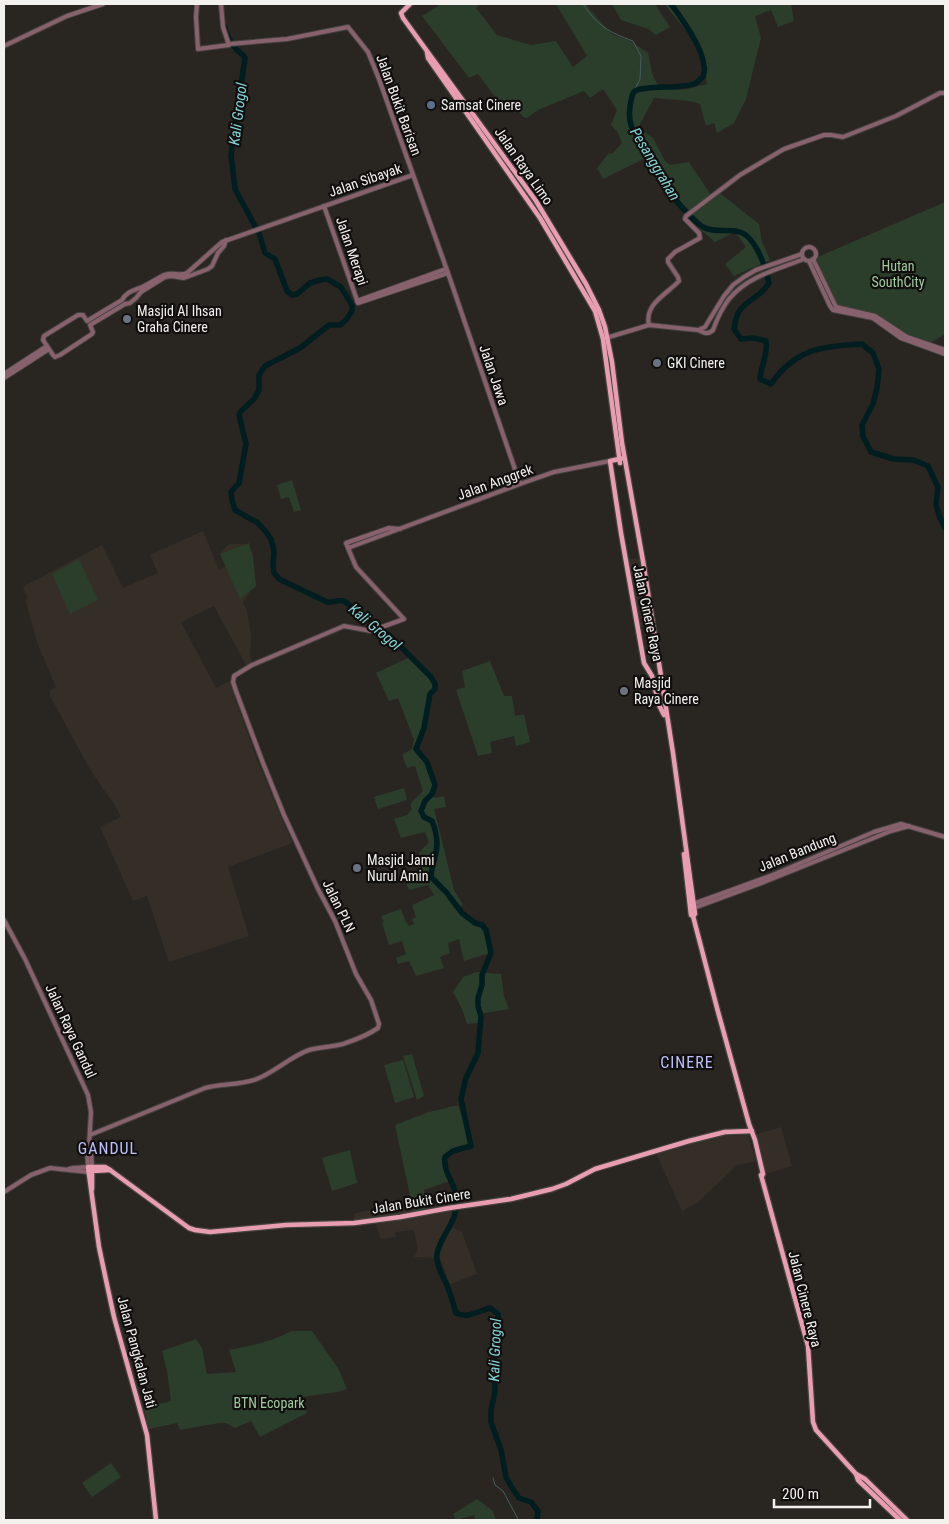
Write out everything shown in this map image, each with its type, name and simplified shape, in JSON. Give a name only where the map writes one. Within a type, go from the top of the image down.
[{"type":"main road","name":"Jalan Raya Limo","points":[[410,4],[401,13],[427,52],[428,58],[510,170],[595,311],[605,338],[622,461]]},
{"type":"main road","name":"Jalan Anggrek","points":[[610,462],[622,461]]},
{"type":"main road","name":"Jalan Cinere Raya","points":[[622,461],[632,501],[641,552],[673,753],[694,906],[693,916]]},
{"type":"main road","name":"Jalan Cinere Raya","points":[[610,462],[644,663],[652,676],[659,705],[664,712],[691,915],[693,916],[808,1346],[813,1422],[816,1430],[856,1474],[865,1479],[907,1520]]},
{"type":"main road","name":"Jalan Cinere Raya","points":[[632,501],[630,505],[657,670]]},
{"type":"main road","name":"Jalan Bukit Cinere","points":[[90,1169],[104,1172],[110,1170],[189,1228],[210,1232],[374,1221],[530,1195],[566,1184],[594,1169],[622,1160],[724,1132],[749,1129]]},
{"type":"main road","name":"Jalan Pangkalan Jati","points":[[90,1169],[90,1185],[99,1247],[114,1317],[147,1435],[156,1520]]},
{"type":"main road","name":"Jalan Cinere Raya","points":[[856,1474],[858,1480],[900,1520]]},
{"type":"street","points":[[4,46],[67,16],[103,4]]},
{"type":"street","points":[[197,4],[198,49],[232,44],[223,26],[221,4]]},
{"type":"street","name":"Jalan Bukit Barisan","points":[[232,44],[280,40],[348,27],[370,56],[447,271]]},
{"type":"street","points":[[649,325],[648,315],[654,304],[661,295],[679,281],[668,259],[675,252],[700,238],[699,233],[685,219],[696,208],[740,176],[784,149],[824,135],[831,134],[843,138],[896,116],[940,93],[945,93]]},
{"type":"street","name":"Jalan Sibayak","points":[[140,290],[168,273],[183,275],[187,273],[216,246],[226,240],[413,176]]},
{"type":"street","name":"Jalan Merapi","points":[[324,206],[358,302],[447,271]]},
{"type":"street","points":[[89,323],[123,302],[129,292],[140,290],[165,277],[184,278],[208,269],[212,266],[226,240]]},
{"type":"street","points":[[698,330],[704,328],[733,285],[750,274],[802,254],[804,249],[811,247],[814,248],[816,254],[811,260]]},
{"type":"street","points":[[802,254],[804,259]]},
{"type":"street","points":[[605,338],[649,325],[698,330],[705,334],[708,333],[712,330],[728,300],[748,282],[804,259],[811,260]]},
{"type":"street","points":[[811,260],[836,306],[875,316],[907,337],[945,350]]},
{"type":"street","points":[[811,260],[833,310],[873,318],[901,338],[945,354]]},
{"type":"street","name":"Jalan Jawa","points":[[447,271],[520,484]]},
{"type":"street","points":[[123,302],[128,304],[140,290]]},
{"type":"street","points":[[78,315],[83,315],[89,323],[92,334],[60,355],[55,357],[48,347],[43,340],[44,336],[78,315]]},
{"type":"street","points":[[4,374],[48,347]]},
{"type":"street","points":[[4,378],[48,347]]},
{"type":"street","name":"Jalan Anggrek","points":[[400,529],[389,528],[346,543],[348,548],[400,529],[520,484],[554,472],[610,462]]},
{"type":"street","name":"Jalan PLN","points":[[90,1135],[205,1088],[255,1080],[291,1058],[307,1051],[324,1046],[342,1044],[378,1028],[371,1000],[356,974],[335,921],[309,870],[274,791],[238,699],[233,679],[234,676],[252,665],[344,626],[371,631],[404,619],[356,567],[348,548]]},
{"type":"street","name":"Jalan Bandung","points":[[694,906],[874,832],[901,824],[945,837]]},
{"type":"street","name":"Jalan Raya Gandul","points":[[4,920],[25,959],[88,1096],[91,1112],[89,1146],[87,1150],[90,1169]]},
{"type":"street","name":"Jalan Bukit Cinere","points":[[4,1192],[31,1174],[50,1168],[73,1171],[90,1169]]},
{"type":"shaded area","points":[[203,531],[219,570],[227,566],[221,552],[229,544],[245,544],[252,575],[256,582],[243,602],[247,611],[251,637],[250,653],[252,663],[246,665],[214,606],[181,622],[216,688],[229,681],[256,757],[292,843],[228,867],[249,936],[169,962],[147,896],[133,901],[100,827],[121,817],[91,771],[50,696],[50,690],[56,687],[38,645],[26,603],[27,596],[23,588],[102,545],[123,588],[158,573],[150,555]]},
{"type":"shaded area","points":[[639,558],[649,626],[639,627],[628,559]]},
{"type":"shaded area","points":[[781,1127],[792,1166],[765,1174],[754,1135]]},
{"type":"shaded area","points":[[748,1135],[756,1161],[737,1165],[697,1203],[682,1211],[656,1153],[722,1136]]},
{"type":"shaded area","points":[[412,1206],[414,1213],[455,1208],[456,1215],[453,1228],[462,1232],[477,1274],[450,1284],[440,1258],[414,1257],[418,1249],[414,1230],[395,1232],[396,1237],[381,1239],[375,1222],[354,1224],[354,1214],[373,1209],[375,1215]]},
{"type":"green space","points":[[441,4],[481,4],[476,8],[497,35],[531,45],[556,41],[573,67],[587,56],[556,4],[587,4],[590,10],[612,34],[629,40],[648,53],[655,80],[659,85],[672,90],[679,90],[707,84],[695,41],[664,4],[791,4],[794,21],[778,27],[771,10],[755,16],[761,38],[746,99],[734,123],[717,133],[714,123],[706,126],[700,104],[689,101],[654,98],[640,124],[640,129],[653,138],[665,161],[670,165],[689,162],[713,198],[721,194],[759,224],[762,242],[770,260],[734,276],[725,264],[746,247],[735,232],[715,242],[696,226],[674,192],[669,194],[648,157],[603,179],[597,168],[608,154],[613,153],[622,143],[618,133],[611,125],[617,110],[603,89],[590,98],[584,91],[538,110],[527,118],[523,117],[510,102],[502,106],[478,74],[469,78],[422,16]]},
{"type":"green space","points":[[612,4],[655,4],[670,27],[656,35],[648,29],[621,20]]},
{"type":"green space","name":"Hutan SouthCity","points":[[945,202],[945,334],[929,344],[907,337],[886,322],[836,307],[813,259]]},
{"type":"green space","points":[[292,480],[301,510],[294,512],[289,497],[281,499],[277,485]]},
{"type":"green space","points":[[249,543],[253,557],[256,586],[240,599],[220,554]]},
{"type":"green space","points":[[79,559],[98,600],[70,614],[52,574]]},
{"type":"green space","points":[[410,657],[436,686],[430,695],[417,750],[424,756],[435,788],[434,798],[444,796],[446,807],[434,809],[454,890],[463,905],[458,908],[465,917],[482,927],[490,953],[464,961],[459,939],[448,943],[450,953],[440,957],[444,968],[416,976],[409,961],[398,964],[396,958],[406,954],[402,941],[389,945],[381,916],[401,909],[409,926],[414,924],[412,919],[416,917],[412,905],[434,895],[428,885],[409,890],[404,879],[417,873],[422,868],[419,853],[429,842],[425,832],[401,838],[394,819],[407,815],[412,809],[410,804],[423,791],[415,766],[407,768],[402,755],[412,749],[414,740],[398,698],[389,701],[376,673]]},
{"type":"green space","points":[[490,661],[504,696],[512,696],[515,716],[524,714],[530,742],[516,746],[514,736],[490,742],[492,753],[478,756],[456,690],[465,687],[462,671]]},
{"type":"green space","points":[[404,788],[407,800],[378,809],[374,797]]},
{"type":"green space","points":[[476,972],[501,974],[504,996],[509,1009],[480,1014],[479,1023],[467,1024],[453,992],[463,977]]},
{"type":"green space","points":[[412,1054],[424,1096],[417,1100],[403,1056]]},
{"type":"green space","points":[[403,1060],[414,1097],[395,1103],[384,1065]]},
{"type":"green space","points":[[458,1105],[471,1146],[453,1151],[445,1157],[444,1166],[450,1181],[424,1190],[427,1211],[414,1214],[395,1125],[429,1112]]},
{"type":"green space","points":[[350,1150],[357,1183],[332,1191],[322,1158]]},
{"type":"green space","name":"BTN Ecopark","points":[[292,1331],[312,1331],[338,1368],[347,1389],[302,1397],[307,1413],[260,1437],[251,1421],[235,1428],[226,1423],[219,1423],[180,1430],[177,1423],[149,1429],[144,1408],[171,1401],[162,1351],[196,1339],[202,1348],[207,1374],[236,1372],[229,1350],[262,1343]]},
{"type":"green space","points":[[111,1463],[121,1477],[92,1497],[82,1483]]},
{"type":"green space","points":[[477,1499],[493,1511],[496,1520],[476,1520],[474,1515],[456,1520],[453,1514]]},
{"type":"waterway","points":[[583,4],[593,18],[604,27],[617,35],[633,41],[641,56],[640,79],[633,93]]},
{"type":"waterway","name":"Pesanggrahan","points":[[671,4],[681,17],[700,50],[704,67],[703,77],[695,83],[688,85],[644,88],[634,92],[629,116],[633,131],[658,165],[665,186],[687,213],[703,227],[744,234],[759,253],[769,283],[766,288],[740,310],[734,329],[741,339],[753,338],[766,341],[766,351],[760,379],[771,384],[790,363],[800,356],[822,348],[862,344],[873,353],[879,369],[873,404],[862,425],[863,436],[871,452],[894,459],[913,460],[928,466],[938,487],[936,505],[945,528]]},
{"type":"waterway","name":"Kali Grogol","points":[[224,26],[232,44],[245,58],[231,155],[235,189],[255,226]]},
{"type":"waterway","name":"Kali Grogol","points":[[259,233],[265,253],[275,259],[287,291],[292,295],[297,294],[310,283],[327,279],[341,287],[352,305],[352,311],[340,325],[329,325],[300,348],[265,366],[259,375],[259,390],[254,399],[239,415],[246,444],[239,483],[231,492],[232,500],[235,510],[258,523],[271,539],[274,551],[274,573],[279,579],[327,602],[344,601],[390,636],[431,677],[435,684],[435,689],[430,694],[424,728],[416,749],[427,762],[435,785],[432,794],[425,801],[421,811],[424,817],[432,821],[437,839],[431,877],[447,893]]},
{"type":"waterway","name":"Kali Grogol","points":[[449,896],[462,913],[475,923],[482,925],[486,930],[491,953],[482,975],[482,985],[478,998],[481,1016],[478,1053],[466,1078],[461,1099],[471,1146],[453,1151],[445,1157],[447,1173],[454,1186],[456,1206],[455,1214],[439,1247],[437,1259],[456,1313],[469,1315],[490,1308],[498,1314],[499,1328],[494,1358],[495,1392],[491,1410],[491,1422],[501,1450],[506,1477],[519,1498],[531,1502],[538,1511],[537,1520]]},
{"type":"waterway","points":[[493,1478],[495,1485],[503,1491],[518,1519]]},
{"type":"place","name":"Samsat Cinere","points":[[431,105]]},
{"type":"place","name":"Masjid Al Ihsan Graha Cinere","points":[[127,319]]},
{"type":"place","name":"GKI Cinere","points":[[657,363]]},
{"type":"place","name":"Masjid Raya Cinere","points":[[624,691]]},
{"type":"place","name":"Masjid Jami Nurul Amin","points":[[357,868]]},
{"type":"district","name":"CINERE","points":[[687,1062]]},
{"type":"district","name":"GANDUL","points":[[108,1148]]}]
